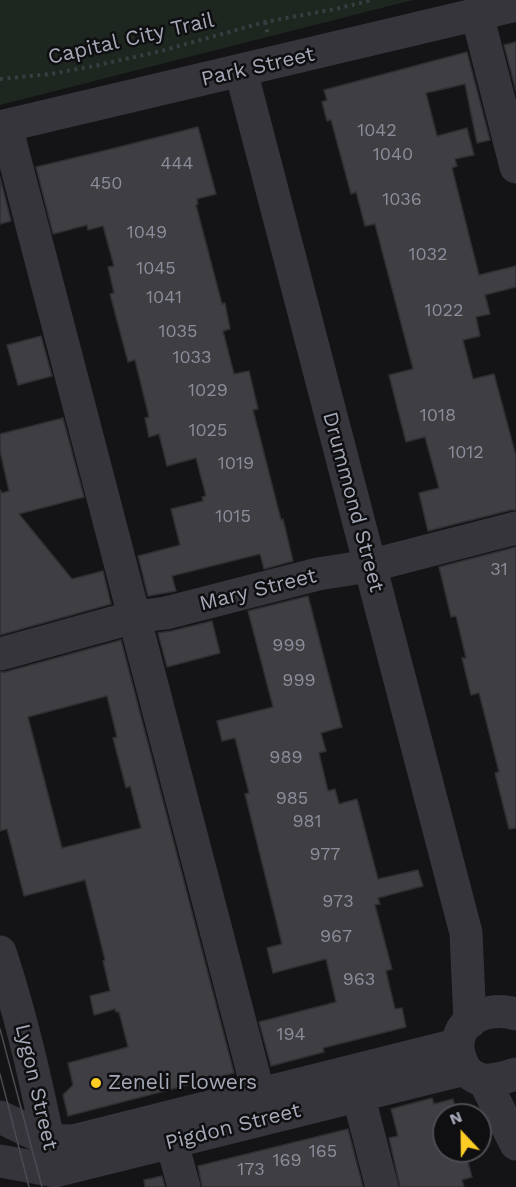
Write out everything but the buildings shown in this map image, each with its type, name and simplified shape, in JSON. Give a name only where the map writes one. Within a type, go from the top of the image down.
[{"type":"street","name":"Park Street","points":[[3,127],[516,5]]},
{"type":"street","points":[[477,14],[516,167]]},
{"type":"street","name":"Drummond Street","points":[[241,71],[466,933],[469,1054],[516,1144]]},
{"type":"street","points":[[3,127],[134,617],[249,1106]]},
{"type":"street","name":"Mary Street","points":[[0,654],[134,617],[166,613],[318,574],[369,566],[516,528]]},
{"type":"street","name":"Drummond Street","points":[[466,933],[511,1013]]},
{"type":"street","name":"Lygon Street","points":[[0,952],[27,1044],[54,1166]]},
{"type":"street","points":[[511,1013],[491,1012],[479,1016],[469,1054],[500,1079],[516,1074]]},
{"type":"street","name":"Pigdon Street","points":[[54,1166],[77,1140],[355,1083],[469,1054]]},
{"type":"street","points":[[355,1083],[382,1187]]},
{"type":"street","name":"Pigdon Street","points":[[3,1165],[54,1166],[172,1143],[249,1106]]},
{"type":"street","name":"Pigdon Street","points":[[0,1117],[54,1166]]},
{"type":"street","points":[[172,1143],[184,1187]]},
{"type":"path","name":"Capital City Trail","points":[[0,79],[51,74],[94,66],[185,45],[265,22],[373,0]]},
{"type":"shaded area","points":[[0,0],[413,0],[0,105]]},
{"type":"tram line","points":[[0,1029],[42,1187]]},
{"type":"tram line","points":[[0,1074],[29,1187]]},
{"type":"place","name":"Zeneli Flowers","points":[[96,1083]]}]
